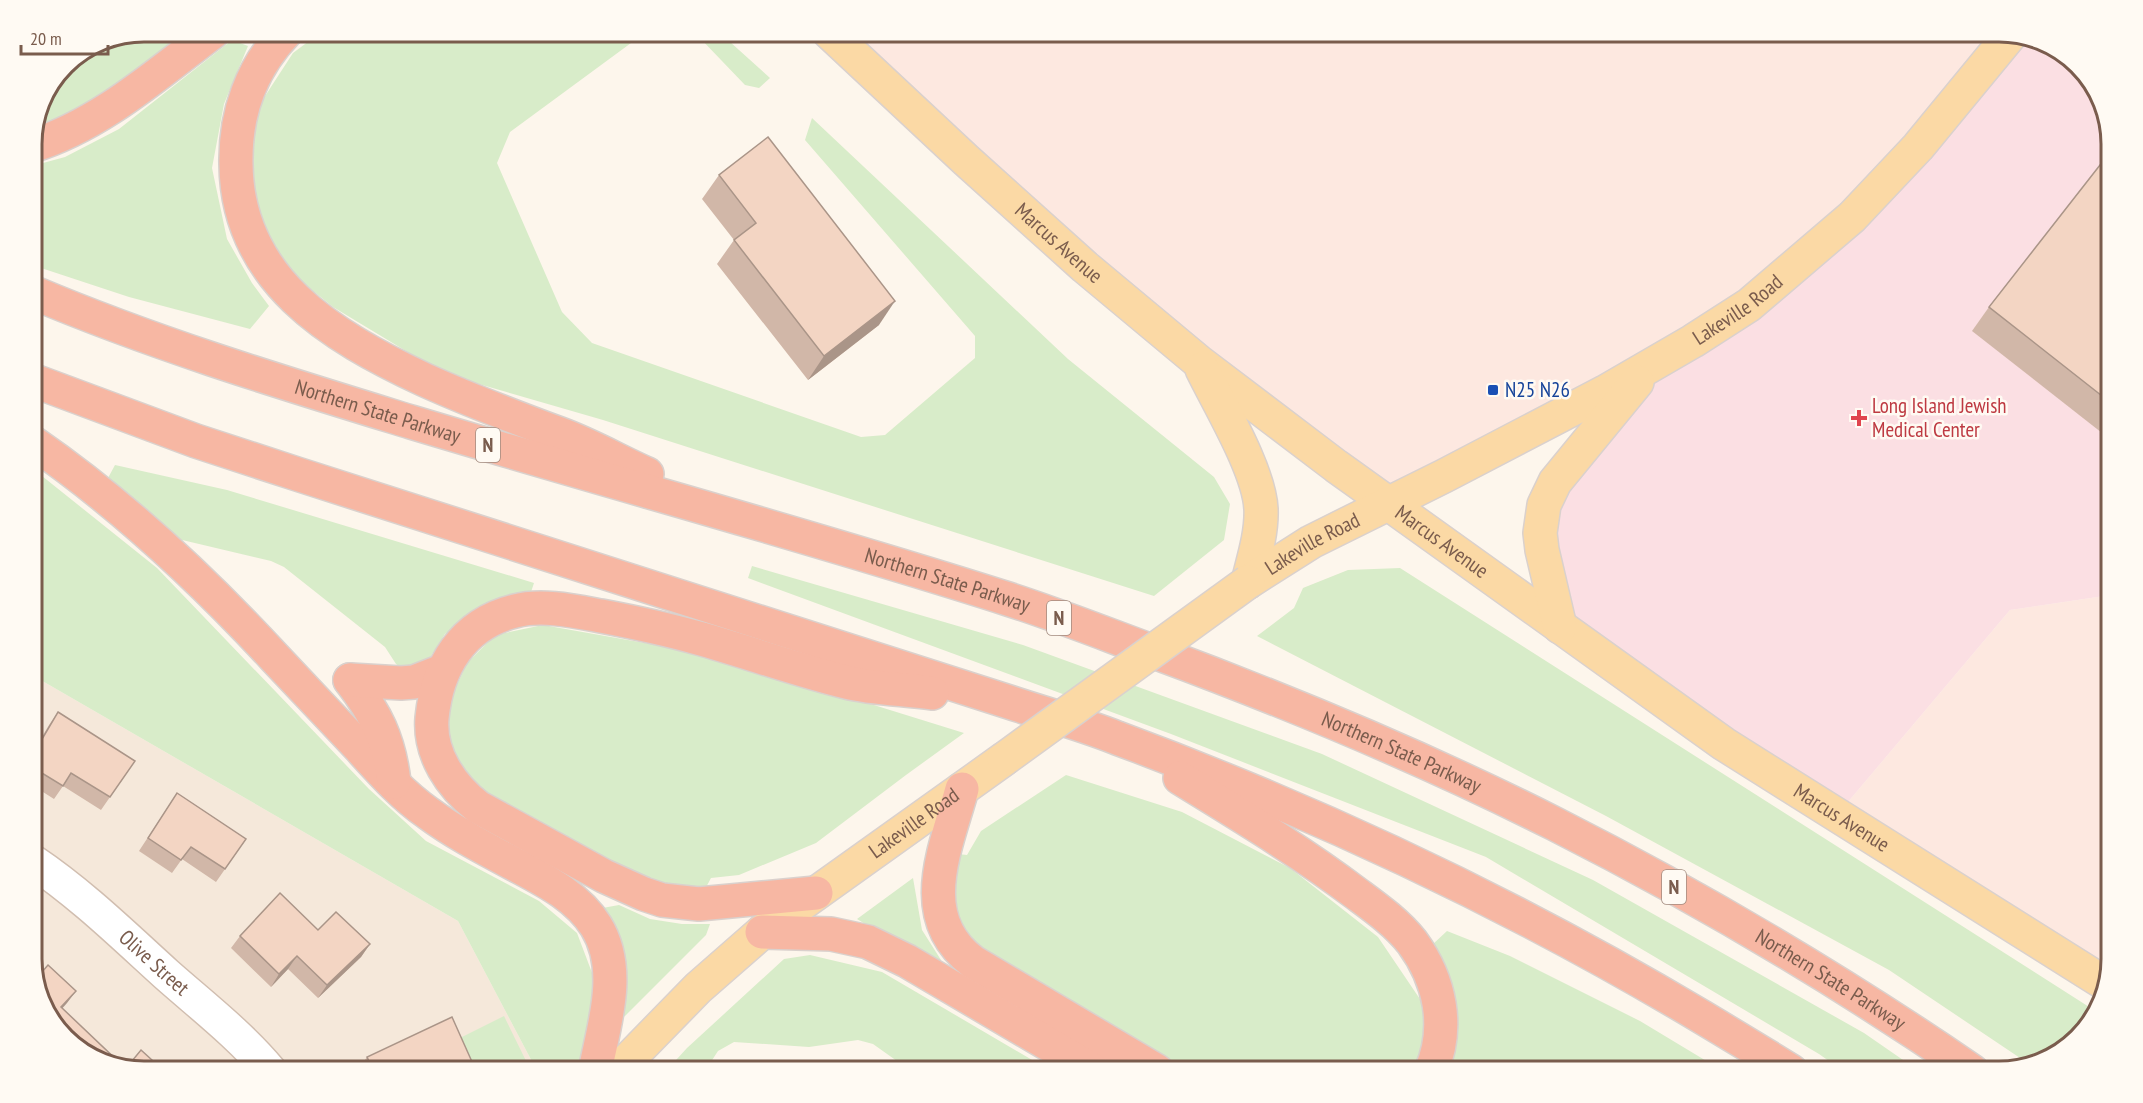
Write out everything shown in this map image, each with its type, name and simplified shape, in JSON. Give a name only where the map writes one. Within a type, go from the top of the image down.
[{"type":"highway","points":[[42,142],[69,131],[126,98],[200,42]]},
{"type":"highway","points":[[278,42],[267,55],[248,88],[238,121],[235,155],[238,192],[247,227],[265,262],[290,293],[322,323],[342,337],[388,362],[488,407],[563,435],[753,522]]},
{"type":"highway","name":"Northern State Parkway","points":[[42,296],[144,335],[295,386],[1014,601],[1260,691],[1359,733],[1553,823],[1648,873],[1833,981],[1957,1061]]},
{"type":"highway","points":[[42,384],[196,441],[1115,737],[1260,794],[1454,881],[1636,978],[1774,1061]]},
{"type":"highway","points":[[42,449],[100,492],[169,551],[240,620],[393,782],[425,812],[540,878],[569,897],[588,914],[602,937],[610,969],[607,1010],[597,1061]]},
{"type":"highway","points":[[816,893],[699,904],[662,900],[604,876],[478,807],[455,785],[439,758],[432,723],[437,687],[450,656],[459,645],[485,623],[515,611],[543,609],[580,613],[674,632],[848,682],[1009,702]]},
{"type":"highway","points":[[393,782],[387,742],[381,727],[374,712],[350,680],[414,682],[442,671]]},
{"type":"highway","points":[[1115,737],[1327,871],[1401,929],[1426,965],[1438,993],[1441,1042],[1434,1061]]},
{"type":"highway","points":[[962,789],[941,865],[938,899],[939,914],[951,940],[961,953],[974,962],[1141,1061]]},
{"type":"highway","points":[[762,932],[831,934],[868,942],[907,961],[1077,1061]]},
{"type":"main road","name":"Marcus Avenue","points":[[840,42],[1030,219],[1199,362],[1388,504],[1724,744],[2099,980]]},
{"type":"main road","name":"Lakeville Road","points":[[627,1061],[698,988],[762,932],[1248,582],[1311,542],[1559,417],[1694,341],[1749,305],[1852,217],[1918,147],[2003,42]]},
{"type":"main road","points":[[1199,362],[1249,464],[1259,495],[1261,510],[1258,541],[1248,582]]},
{"type":"main road","points":[[1560,627],[1542,550],[1540,533],[1544,505],[1555,482],[1650,366]]},
{"type":"street","name":"Olive Street","points":[[42,868],[74,892],[260,1061]]},
{"type":"shaded area","points":[[841,42],[1999,42],[1749,305],[1388,504]]},
{"type":"shaded area","name":"Long Island Jewish Medical Center","points":[[2003,42],[2032,47],[2056,59],[2084,87],[2096,111],[2101,137],[2101,596],[2010,610],[1837,815],[1560,627],[1540,533],[1650,366],[1749,305]]},
{"type":"shaded area","points":[[2101,596],[2101,959],[2099,980],[1837,815],[2010,610]]},
{"type":"shaded area","points":[[42,681],[458,921],[532,1061],[144,1061],[118,1058],[87,1044],[59,1016],[47,992],[42,966]]},
{"type":"green space","points":[[178,42],[111,94],[44,125],[53,99],[63,82],[77,67],[93,56],[111,47],[131,43]]},
{"type":"green space","points":[[229,42],[248,46],[224,104],[212,168],[227,239],[252,283],[269,306],[250,329],[129,297],[42,268],[42,163],[65,157],[119,129]]},
{"type":"green space","points":[[308,42],[632,42],[510,132],[497,163],[562,312],[592,343],[861,437],[885,435],[975,358],[975,336],[805,140],[812,118],[1068,359],[1214,477],[1230,504],[1224,540],[1154,596],[603,420],[444,374],[333,307],[280,264],[249,189],[254,113],[293,53]]},
{"type":"green space","points":[[704,42],[730,42],[770,78],[759,88],[745,85]]},
{"type":"green space","points":[[115,465],[227,490],[534,583],[529,598],[473,614],[445,634],[422,670],[409,673],[396,664],[385,647],[284,567],[271,561],[178,539],[108,478]]},
{"type":"green space","points":[[42,476],[157,568],[369,789],[426,841],[539,901],[577,933],[594,978],[596,1014],[584,1043],[605,1061],[532,1061],[458,921],[42,681]]},
{"type":"green space","points":[[752,566],[1023,645],[1322,754],[1593,880],[1864,1033],[1905,1061],[1829,1061],[1486,857],[1171,734],[748,578]]},
{"type":"green space","points":[[1400,568],[2089,1007],[2084,1016],[2061,1040],[2038,1053],[2021,1059],[1889,970],[1606,816],[1257,636],[1294,608],[1303,588],[1348,570]]},
{"type":"green space","points":[[543,625],[713,655],[964,733],[816,843],[739,875],[711,878],[703,893],[639,880],[481,795],[460,774],[445,739],[450,700],[467,663],[495,635]]},
{"type":"green space","points":[[1066,775],[1182,812],[1290,868],[1378,937],[1426,1008],[1421,1058],[1419,1061],[1166,1061],[988,959],[955,929],[949,892],[958,854],[967,855],[981,831]]},
{"type":"green space","points":[[913,878],[922,930],[941,960],[938,968],[857,919]]},
{"type":"green space","points":[[619,905],[650,919],[682,924],[710,924],[706,935],[625,1016],[614,1024],[597,909]]},
{"type":"green space","points":[[1447,931],[1510,956],[1640,1021],[1706,1061],[1452,1061],[1457,1028],[1432,945]]},
{"type":"green space","points":[[810,955],[882,972],[1034,1061],[897,1061],[873,1044],[858,1040],[809,1047],[734,1042],[718,1051],[712,1061],[675,1061],[784,959]]},
{"type":"green space","points":[[504,1016],[526,1061],[460,1061],[450,1043]]},
{"type":"building","points":[[768,137],[895,301],[824,356],[734,240],[756,223],[719,175]]},
{"type":"building","points":[[2101,164],[2101,395],[1989,307]]},
{"type":"building","points":[[58,712],[135,761],[110,797],[71,773],[63,786],[42,773],[42,739]]},
{"type":"building","points":[[177,793],[246,839],[225,869],[191,847],[181,860],[148,838]]},
{"type":"building","points":[[280,893],[318,930],[336,912],[370,944],[327,985],[297,956],[279,974],[240,936]]},
{"type":"building","points":[[48,965],[76,991],[61,1007],[112,1055],[87,1044],[67,1026],[59,1016],[47,992],[43,971]]},
{"type":"building","points":[[452,1017],[472,1061],[369,1061],[367,1057]]},
{"type":"building","points":[[141,1050],[153,1061],[144,1061],[133,1060]]},
{"type":"place","name":"N25 N26","points":[[1493,390]]},
{"type":"place","name":"Long Island Jewish Medical Center","points":[[1859,418]]}]
